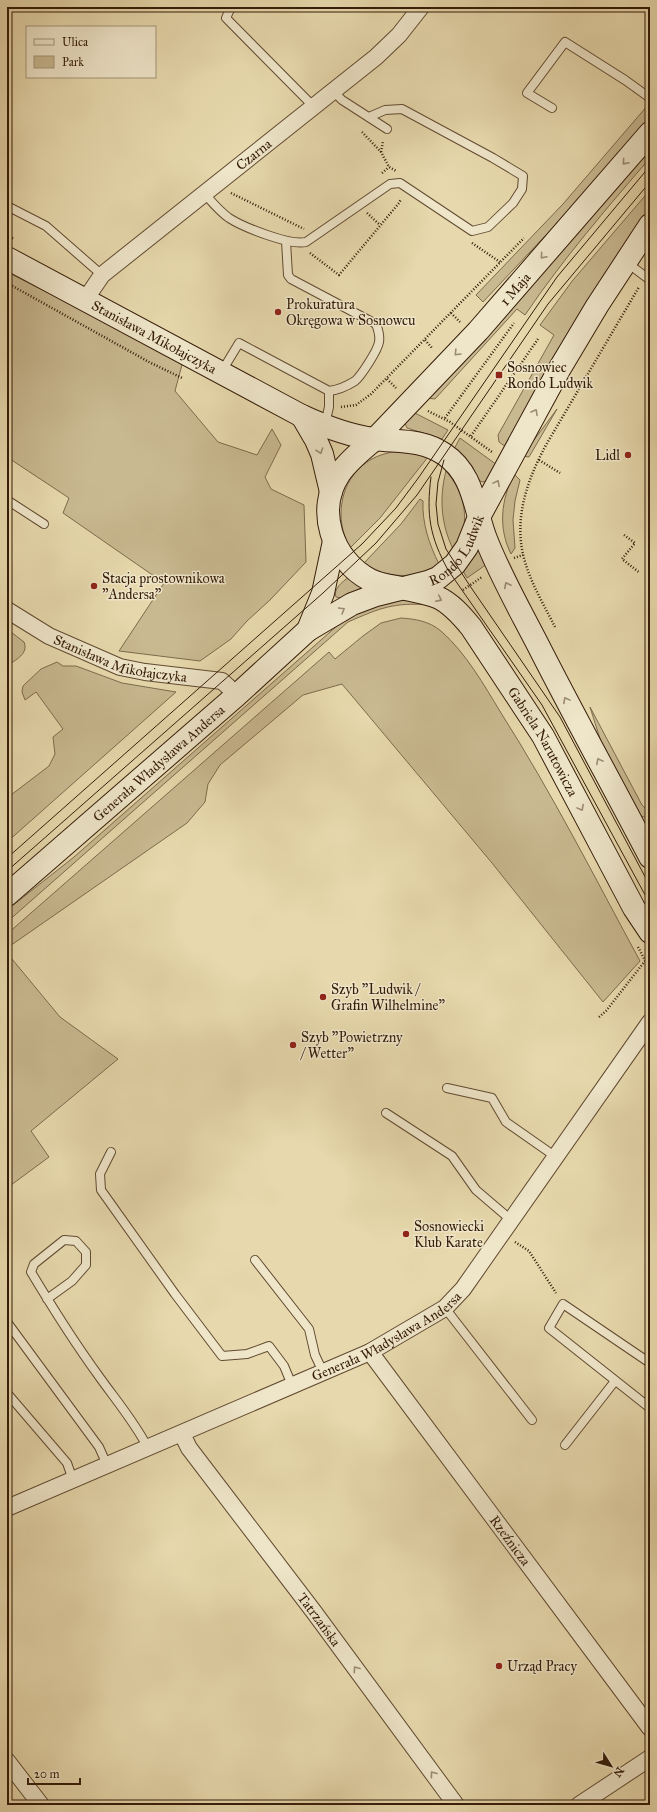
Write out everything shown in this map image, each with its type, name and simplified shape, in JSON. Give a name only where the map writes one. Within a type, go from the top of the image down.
[{"type":"main road","name":"1 Maja","points":[[375,439],[478,332],[650,133]]},
{"type":"main road","points":[[647,845],[547,664],[498,567],[479,517],[560,368],[625,262],[650,225]]},
{"type":"main road","name":"Stanisława Mikołajczyka","points":[[7,258],[302,416],[326,416],[341,432],[375,439]]},
{"type":"main road","points":[[302,416],[316,440],[322,454],[331,492]]},
{"type":"main road","name":"Rondo Ludwik","points":[[375,439],[424,443],[445,454],[456,463],[465,474],[471,486],[479,517],[467,547],[455,564],[438,578],[428,582],[401,588],[370,580],[345,559],[329,529],[328,504],[331,492],[340,474],[356,455],[375,439]]},
{"type":"main road","name":"Generała Władysława Andersa","points":[[308,630],[323,593],[334,540]]},
{"type":"main road","name":"Generała Władysława Andersa","points":[[7,895],[237,695],[308,630],[352,604],[401,588]]},
{"type":"main road","name":"Gabriela Narutowicza","points":[[401,588],[438,597],[460,614],[472,627],[543,736],[634,908],[650,932]]},
{"type":"street","name":"Czarna","points":[[85,300],[102,275],[204,193],[334,92],[393,41],[421,7]]},
{"type":"street","name":"Stanisława Mikołajczyka","points":[[7,610],[49,636],[120,667],[145,672],[222,681],[237,695]]},
{"type":"street","name":"Generała Władysława Andersa","points":[[7,1508],[370,1352],[422,1323],[445,1308],[463,1289],[650,1022]]},
{"type":"street","name":"Rzeźnicza","points":[[370,1352],[650,1728]]},
{"type":"street","name":"Tatrzańska","points":[[182,1434],[189,1448],[314,1612],[456,1805]]},
{"type":"street","points":[[579,1805],[650,1758]]},
{"type":"street","points":[[7,1761],[41,1805]]},
{"type":"lane","points":[[232,7],[226,18],[314,107]]},
{"type":"lane","points":[[552,108],[527,93],[564,42],[625,80],[650,98]]},
{"type":"lane","points":[[334,92],[342,100],[369,117],[386,132]]},
{"type":"lane","points":[[204,193],[230,218],[279,240],[299,243],[306,242],[390,184],[400,183],[472,231],[488,227],[513,203],[522,189],[523,176],[493,158],[402,109],[385,110],[369,117]]},
{"type":"lane","points":[[7,206],[46,226],[102,275]]},
{"type":"lane","points":[[221,373],[239,343],[329,391],[337,390],[355,380],[370,361],[379,342],[379,332],[376,324],[291,279],[288,274],[286,241]]},
{"type":"lane","points":[[625,262],[650,280]]},
{"type":"lane","points":[[326,416],[329,391]]},
{"type":"lane","points":[[7,500],[44,524]]},
{"type":"lane","points":[[446,1088],[492,1098],[506,1122],[556,1157]]},
{"type":"lane","points":[[386,1113],[452,1156],[476,1190],[495,1208],[511,1220]]},
{"type":"lane","points":[[111,1152],[100,1174],[101,1190],[175,1294],[222,1356],[247,1354],[269,1346],[284,1366],[292,1385]]},
{"type":"lane","points":[[47,1299],[72,1281],[86,1265],[86,1252],[76,1241],[64,1240],[34,1264],[31,1272],[47,1299],[98,1374],[138,1428],[148,1448]]},
{"type":"lane","points":[[255,1260],[309,1329],[316,1355],[323,1372]]},
{"type":"lane","points":[[650,1363],[562,1304],[549,1328],[650,1408]]},
{"type":"lane","points":[[445,1308],[532,1420]]},
{"type":"lane","points":[[7,1322],[99,1447],[108,1465]]},
{"type":"lane","points":[[565,1445],[615,1381]]},
{"type":"lane","points":[[7,1393],[67,1463],[73,1480]]},
{"type":"path","points":[[381,152],[386,132]]},
{"type":"path","points":[[377,177],[389,167]]},
{"type":"path","points":[[235,187],[229,192],[308,231],[306,242],[308,252],[339,275],[399,203],[406,187]]},
{"type":"path","points":[[360,206],[380,225]]},
{"type":"path","points":[[472,231],[472,244],[500,262]]},
{"type":"path","points":[[326,416],[344,407],[356,405],[372,394],[524,238]]},
{"type":"path","points":[[7,283],[149,362],[182,378]]},
{"type":"path","points":[[555,627],[530,576],[523,555],[520,527],[522,506],[528,484],[538,460],[637,289]]},
{"type":"path","points":[[451,313],[460,322]]},
{"type":"path","points":[[445,418],[514,323]]},
{"type":"path","points":[[471,436],[538,338]]},
{"type":"path","points":[[425,340],[433,349]]},
{"type":"path","points":[[387,379],[398,389]]},
{"type":"path","points":[[426,410],[445,418],[496,454]]},
{"type":"path","points":[[538,460],[560,473]]},
{"type":"path","points":[[624,535],[635,543],[622,559],[640,573]]},
{"type":"path","points":[[512,559],[523,555]]},
{"type":"path","points":[[458,594],[485,575]]},
{"type":"path","points":[[599,1017],[606,1011],[645,961]]},
{"type":"path","points":[[528,1251],[562,1304]]},
{"type":"green space","points":[[648,105],[650,107],[650,118],[558,224],[483,302],[476,295],[563,204]]},
{"type":"green space","points":[[650,146],[650,158],[601,215],[539,294],[525,315],[517,309],[435,399],[427,398]]},
{"type":"green space","points":[[650,190],[650,212],[639,227],[506,447],[499,442],[498,435],[554,335],[540,325],[573,280]]},
{"type":"green space","points":[[7,272],[183,361],[175,391],[218,442],[257,455],[272,429],[281,445],[265,477],[271,489],[304,505],[306,562],[231,639],[200,661],[119,651],[164,583],[63,513],[69,498],[7,457]]},
{"type":"green space","points":[[557,409],[529,457],[522,456]]},
{"type":"green space","points":[[413,412],[448,430],[442,439],[407,428],[407,418]]},
{"type":"green space","points":[[460,438],[497,465],[488,480],[483,482],[480,481],[469,464],[454,449]]},
{"type":"green space","points":[[403,451],[418,453],[428,457],[380,518],[350,548],[344,534],[341,519],[345,491],[351,478],[361,467],[373,458],[390,452]]},
{"type":"green space","points":[[446,471],[460,493],[465,519],[464,528],[460,538],[453,549],[446,530],[442,511],[442,491]]},
{"type":"green space","points":[[514,474],[520,480],[515,501],[513,520],[515,548],[511,554],[504,534],[503,514],[506,494]]},
{"type":"green space","points":[[420,499],[423,501],[427,533],[439,564],[420,573],[401,576],[382,572],[364,563],[401,524]]},
{"type":"green space","points":[[478,548],[487,564],[467,578],[463,571]]},
{"type":"green space","points":[[349,577],[361,586],[361,588],[342,598],[336,597],[335,594],[337,588]]},
{"type":"green space","points":[[403,600],[417,600],[430,605],[397,605],[369,613],[348,622],[7,922],[7,910],[74,857],[346,618],[384,603]]},
{"type":"green space","points":[[401,618],[422,621],[441,631],[459,649],[474,670],[520,743],[556,805],[640,961],[603,1002],[492,863],[342,684],[303,695],[220,765],[208,784],[205,802],[187,823],[7,948],[7,934],[329,652],[335,659],[381,623]]},
{"type":"green space","points":[[7,629],[24,642],[25,650],[17,659],[7,666]]},
{"type":"green space","points":[[57,662],[63,666],[76,666],[122,683],[176,692],[7,842],[7,798],[49,766],[55,754],[53,737],[63,729],[36,692],[25,700],[22,692],[23,686],[41,669]]},
{"type":"green space","points":[[590,707],[642,805],[650,813],[650,819],[641,816],[636,810],[602,745]]},
{"type":"green space","points":[[7,953],[60,1017],[118,1059],[31,1131],[49,1157],[7,1188]]},
{"type":"tram line","points":[[7,858],[362,544],[396,508],[557,277],[650,166]]},
{"type":"tram line","points":[[7,871],[323,593],[376,543],[417,495],[548,304],[650,182]]},
{"type":"tram line","points":[[444,460],[438,482],[436,504],[438,524],[446,549],[560,717],[650,886]]},
{"type":"tram line","points":[[431,477],[429,514],[433,536],[448,570],[542,705],[650,904]]},
{"type":"place","name":"Prokuratura Okręgowa w Sosnowcu","points":[[278,312]]},
{"type":"place","name":"Sosnowiec Rondo Ludwik","points":[[499,375]]},
{"type":"place","name":"Lidl","points":[[628,455]]},
{"type":"place","name":"Stacja prostownikowa \"Andersa\"","points":[[94,586]]},
{"type":"place","name":"Szyb \"Ludwik / Grafin Wilhelmine\"","points":[[323,997]]},
{"type":"place","name":"Szyb \"Powietrzny / Wetter\"","points":[[293,1045]]},
{"type":"place","name":"Sosnowiecki Klub Karate","points":[[406,1234]]},
{"type":"place","name":"Urząd Pracy","points":[[499,1666]]}]
